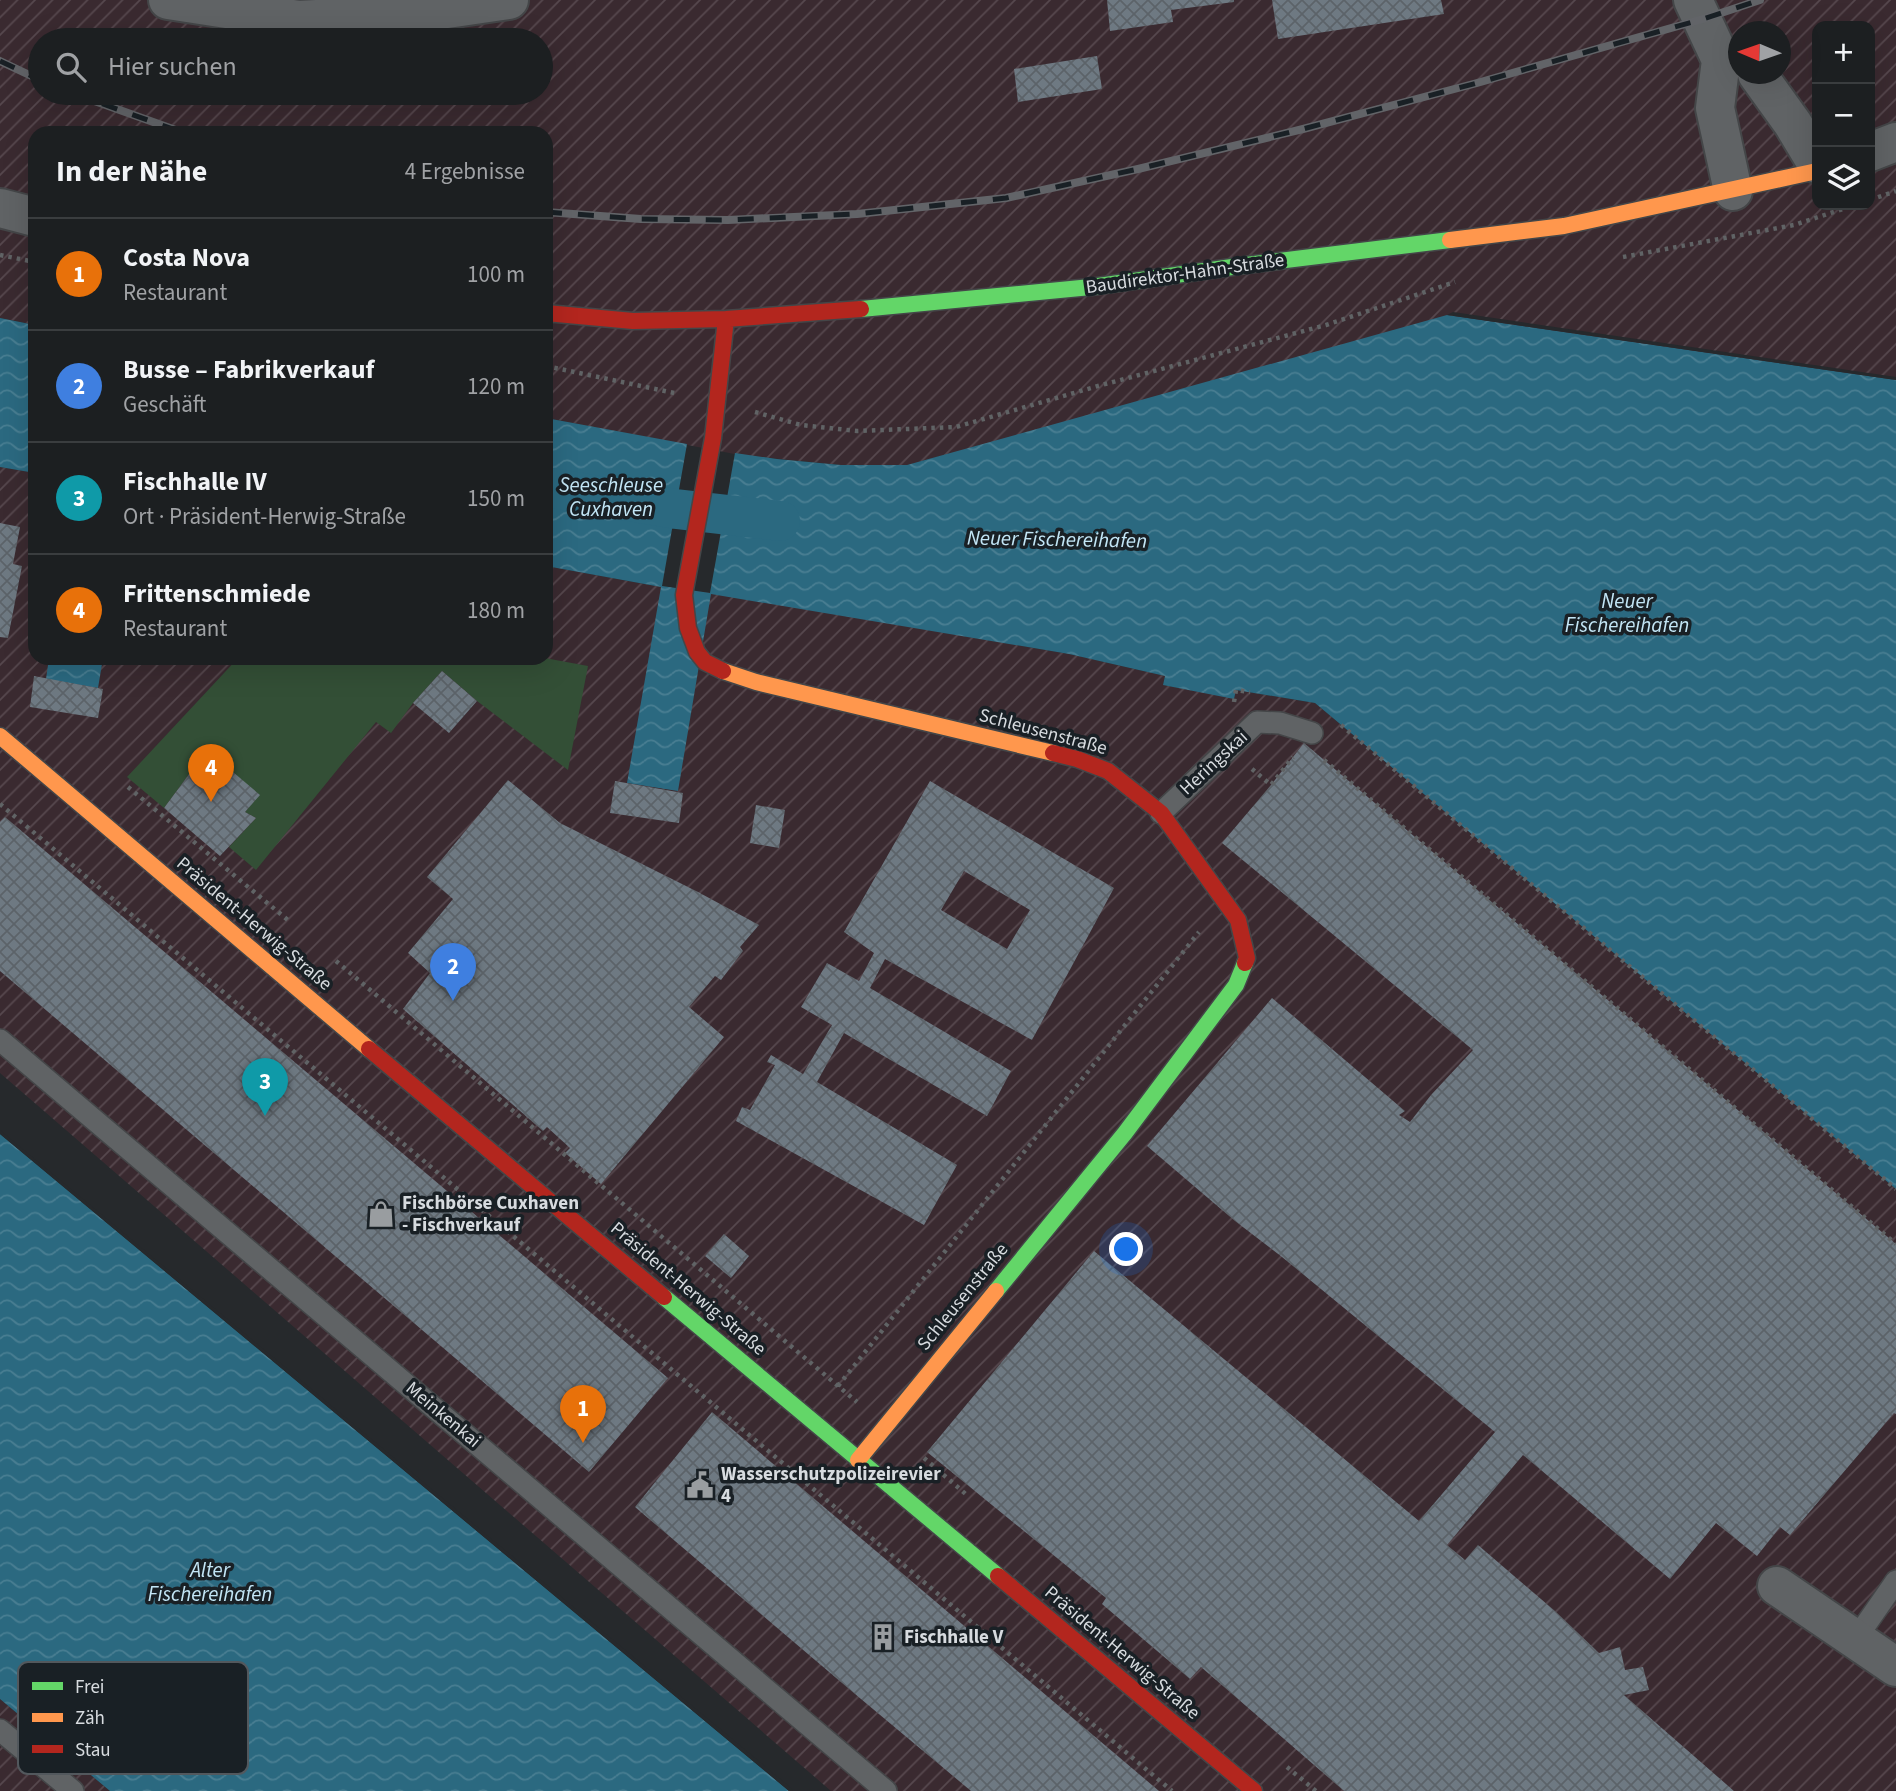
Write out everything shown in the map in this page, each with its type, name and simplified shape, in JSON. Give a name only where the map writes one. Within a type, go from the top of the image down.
[{"type":"street","points":[[172,0],[299,20],[419,13],[509,0]]},
{"type":"street","points":[[1693,0],[1728,60]]},
{"type":"street","points":[[1728,69],[1714,108],[1733,191]]},
{"type":"street","points":[[1764,84],[1812,156]]},
{"type":"street","points":[[1875,150],[1896,142]]},
{"type":"street","name":"Baudirektor-Hahn-Straße","points":[[553,314],[634,321],[726,319],[899,306],[1091,287],[1564,226],[1812,172]]},
{"type":"street","points":[[0,208],[28,215]]},
{"type":"street","name":"Schleusenstraße","points":[[726,319],[713,438],[684,595],[685,620],[701,659],[729,674],[756,682],[1077,759],[1108,771],[1161,813],[1238,920],[1247,958],[1236,985],[1125,1133],[858,1460]]},
{"type":"street","name":"Präsident-Herwig-Straße","points":[[0,736],[1254,1791]]},
{"type":"street","points":[[1777,1586],[1896,1667]]},
{"type":"lane","name":"Heringskai","points":[[1161,813],[1257,722],[1280,723],[1313,743]]},
{"type":"lane","name":"Meinkenkai","points":[[0,1041],[886,1791]]},
{"type":"lane","points":[[1856,1640],[1896,1581]]},
{"type":"lane","points":[[0,1730],[18,1745]]},
{"type":"lane","points":[[53,1774],[73,1791]]},
{"type":"path","points":[[1875,198],[1896,191]]},
{"type":"path","points":[[1611,258],[1794,225],[1840,210]]},
{"type":"path","points":[[0,255],[28,261]]},
{"type":"path","points":[[553,367],[718,402],[801,425],[858,431],[956,427],[1098,386],[1326,326],[1456,282]]},
{"type":"path","points":[[1234,712],[1236,690],[1262,694]]},
{"type":"path","points":[[1336,720],[1896,1189]]},
{"type":"path","points":[[1313,743],[1896,1244]]},
{"type":"path","points":[[1243,761],[1271,785],[1296,754]]},
{"type":"path","points":[[128,787],[289,921]]},
{"type":"path","points":[[0,804],[1172,1791]]},
{"type":"path","points":[[838,1386],[1200,929]]},
{"type":"path","points":[[336,961],[860,1405]]},
{"type":"shaded area","points":[[0,0],[1896,0],[1896,380],[1712,354],[975,447],[907,465],[841,465],[740,455],[553,419],[553,126],[28,126],[28,324],[0,318]]},
{"type":"shaded area","points":[[0,467],[28,472],[28,665],[553,665],[553,567],[1069,654],[1165,676],[1163,685],[1234,698],[1236,690],[1315,703],[1896,1189],[1896,1791],[831,1791],[0,1073]]},
{"type":"shaded area","points":[[0,1699],[18,1714],[18,1774],[90,1774],[110,1791],[0,1791]]},
{"type":"green space","points":[[553,659],[588,666],[568,770],[442,671],[391,733],[376,722],[256,870],[229,847],[256,818],[245,812],[259,795],[207,750],[164,808],[127,777],[231,665],[553,665]]},
{"type":"water","name":"Neuer Fischereihafen","points":[[1447,315],[1896,380],[1896,1189],[1315,703],[1236,690],[1234,699],[1163,685],[1165,676],[1069,654],[711,594],[678,791],[627,783],[661,587],[553,567],[553,419],[687,444],[662,586],[710,593],[735,453],[841,465],[907,465]]},
{"type":"water","points":[[0,318],[28,324],[28,472],[0,467]]},
{"type":"water","points":[[48,665],[102,665],[98,688],[46,679]]},
{"type":"water","name":"Alter Fischereihafen","points":[[0,1134],[789,1791],[110,1791],[90,1774],[248,1774],[248,1662],[18,1662],[18,1714],[0,1699]]},
{"type":"pier","points":[[1453,312],[1896,377],[1896,380],[1447,315]]},
{"type":"pier","points":[[0,1130],[793,1791],[789,1791],[0,1134]]},
{"type":"building","points":[[1107,0],[1234,2],[1171,10],[1173,22],[1110,31]]},
{"type":"building","points":[[1272,0],[1441,0],[1444,14],[1278,39]]},
{"type":"building","points":[[1097,56],[1102,89],[1018,102],[1014,69]]},
{"type":"building","points":[[0,523],[20,527],[13,564],[22,566],[8,638],[0,637]]},
{"type":"building","points":[[442,671],[477,701],[449,733],[413,703]]},
{"type":"building","points":[[34,676],[103,689],[98,718],[30,707]]},
{"type":"building","points":[[1304,743],[1896,1244],[1896,1414],[1894,1413],[1790,1535],[1780,1527],[1757,1556],[1716,1523],[1670,1579],[1523,1455],[1447,1545],[1465,1560],[1478,1545],[1599,1653],[1620,1647],[1625,1670],[1643,1667],[1649,1690],[1624,1695],[1734,1791],[1344,1791],[1201,1667],[1190,1679],[1102,1604],[1106,1598],[927,1452],[1094,1251],[1419,1521],[1495,1432],[1147,1146],[1272,998],[1405,1111],[1399,1115],[1410,1122],[1473,1050],[1222,843]]},
{"type":"building","points":[[207,750],[260,795],[245,812],[256,818],[220,856],[164,808]]},
{"type":"building","points":[[508,780],[560,823],[759,925],[740,947],[743,951],[721,980],[715,976],[689,1007],[724,1037],[601,1184],[565,1153],[570,1148],[547,1127],[543,1131],[403,1009],[430,973],[408,953],[453,899],[427,877]]},
{"type":"building","points":[[615,781],[683,793],[679,823],[610,813]]},
{"type":"building","points":[[930,781],[1114,888],[1032,1040],[885,959],[870,988],[1011,1071],[987,1116],[844,1033],[817,1082],[957,1165],[924,1225],[736,1121],[742,1107],[750,1110],[775,1065],[767,1062],[771,1055],[803,1074],[832,1025],[801,1007],[827,963],[859,981],[874,953],[844,932]],"holes":[[[964,871],[1030,910],[1007,949],[941,910]]]},
{"type":"building","points":[[756,805],[785,810],[779,848],[750,843]]},
{"type":"building","points":[[5,817],[668,1378],[589,1472],[0,971],[0,822]]},
{"type":"building","points":[[724,1234],[749,1256],[731,1278],[705,1256]]},
{"type":"building","name":"Fischhalle V","points":[[712,1412],[1159,1791],[971,1791],[855,1694],[635,1507]]},
{"type":"waterway","name":"Seeschleuse Cuxhaven","points":[[553,488],[676,509],[780,521]]},
{"type":"railway","points":[[553,213],[641,219],[728,220],[857,214],[1006,198],[1303,129],[1477,83],[1703,19],[1760,0]]},
{"type":"railway","points":[[0,61],[28,74]]},
{"type":"railway","points":[[106,105],[164,126]]},
{"type":"traffic: fast","points":[[861,309],[1091,287],[1450,240]]},
{"type":"traffic: fast","points":[[996,1291],[1125,1133],[1236,985],[1245,963]]},
{"type":"traffic: fast","points":[[664,1297],[998,1576]]},
{"type":"traffic: slow","points":[[1450,240],[1564,226],[1812,172]]},
{"type":"traffic: slow","points":[[723,671],[756,682],[1053,753]]},
{"type":"traffic: slow","points":[[0,736],[369,1049]]},
{"type":"traffic: slow","points":[[858,1460],[996,1291]]},
{"type":"traffic: jam","points":[[553,314],[633,321],[726,319],[861,309]]},
{"type":"traffic: jam","points":[[723,671],[705,662],[697,652],[688,628],[684,595],[713,438],[726,319]]},
{"type":"traffic: jam","points":[[1053,753],[1108,771],[1161,813],[1238,920],[1247,958],[1245,963]]},
{"type":"traffic: jam","points":[[369,1049],[664,1297]]},
{"type":"traffic: jam","points":[[998,1576],[1254,1791]]},
{"type":"place","name":"Frittenschmiede","points":[[211,802]]},
{"type":"place","name":"Busse – Fabrikverkauf","points":[[453,1001]]},
{"type":"place","name":"Fischhalle IV","points":[[265,1116]]},
{"type":"place","name":"Fischbörse Cuxhaven - Fischverkauf","points":[[381,1214]]},
{"type":"place","name":"Costa Nova","points":[[583,1443]]},
{"type":"place","name":"Wasserschutzpolizeirevier 4","points":[[700,1485]]},
{"type":"place","name":"Fischhalle V","points":[[883,1637]]}]
